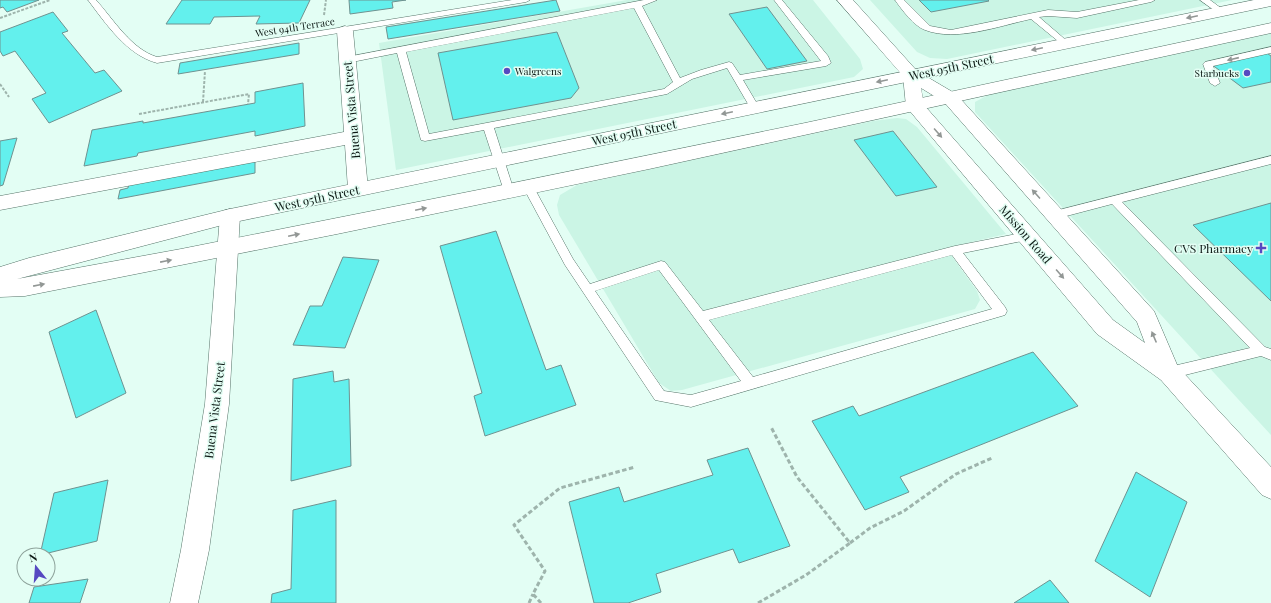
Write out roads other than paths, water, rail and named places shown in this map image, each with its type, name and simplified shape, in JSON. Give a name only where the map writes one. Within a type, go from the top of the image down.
[{"type":"main road","name":"Mission Road","points":[[845,0],[911,75],[950,98],[1146,317],[1169,373]]},
{"type":"main road","name":"West 95th Street","points":[[0,276],[29,266],[230,216],[1271,1]]},
{"type":"main road","points":[[0,288],[26,287],[228,249],[915,106],[1271,28]]},
{"type":"main road","name":"Buena Vista Street","points":[[344,31],[358,189]]},
{"type":"main road","points":[[911,75],[915,106]]},
{"type":"main road","name":"Mission Road","points":[[915,106],[1105,327],[1169,373],[1271,486]]},
{"type":"main road","points":[[0,203],[353,137]]},
{"type":"main road","name":"Buena Vista Street","points":[[184,603],[195,550],[217,404],[230,216]]},
{"type":"lane","name":"West 94th Terrace","points":[[92,0],[132,46],[143,56],[157,60],[344,31],[526,0]]},
{"type":"lane","points":[[347,60],[637,5],[653,0]]},
{"type":"lane","points":[[737,78],[826,63],[825,58],[778,0]]},
{"type":"lane","points":[[899,0],[919,22],[927,28],[950,33],[1048,13],[1077,15],[1152,0]]},
{"type":"lane","points":[[1204,0],[1221,11]]},
{"type":"lane","points":[[637,5],[678,82]]},
{"type":"lane","points":[[1032,16],[1064,44]]},
{"type":"lane","points":[[401,50],[425,138],[667,91],[678,82],[694,74],[729,65],[754,107]]},
{"type":"lane","points":[[1215,83],[1208,64],[1271,50]]},
{"type":"lane","points":[[488,126],[509,191]]},
{"type":"lane","points":[[1055,215],[1271,160]]},
{"type":"lane","points":[[528,186],[569,262],[660,396],[691,401],[1001,310],[955,250]]},
{"type":"lane","points":[[1114,200],[1266,353]]},
{"type":"lane","points":[[700,317],[955,250],[1027,236]]},
{"type":"lane","points":[[588,289],[661,265],[751,384]]},
{"type":"lane","points":[[1169,373],[1266,353]]},
{"type":"place","name":"Walgreens","points":[[507,71]]},
{"type":"place","name":"Starbucks","points":[[1247,73]]},
{"type":"place","name":"CVS Pharmacy","points":[[1261,248]]}]
